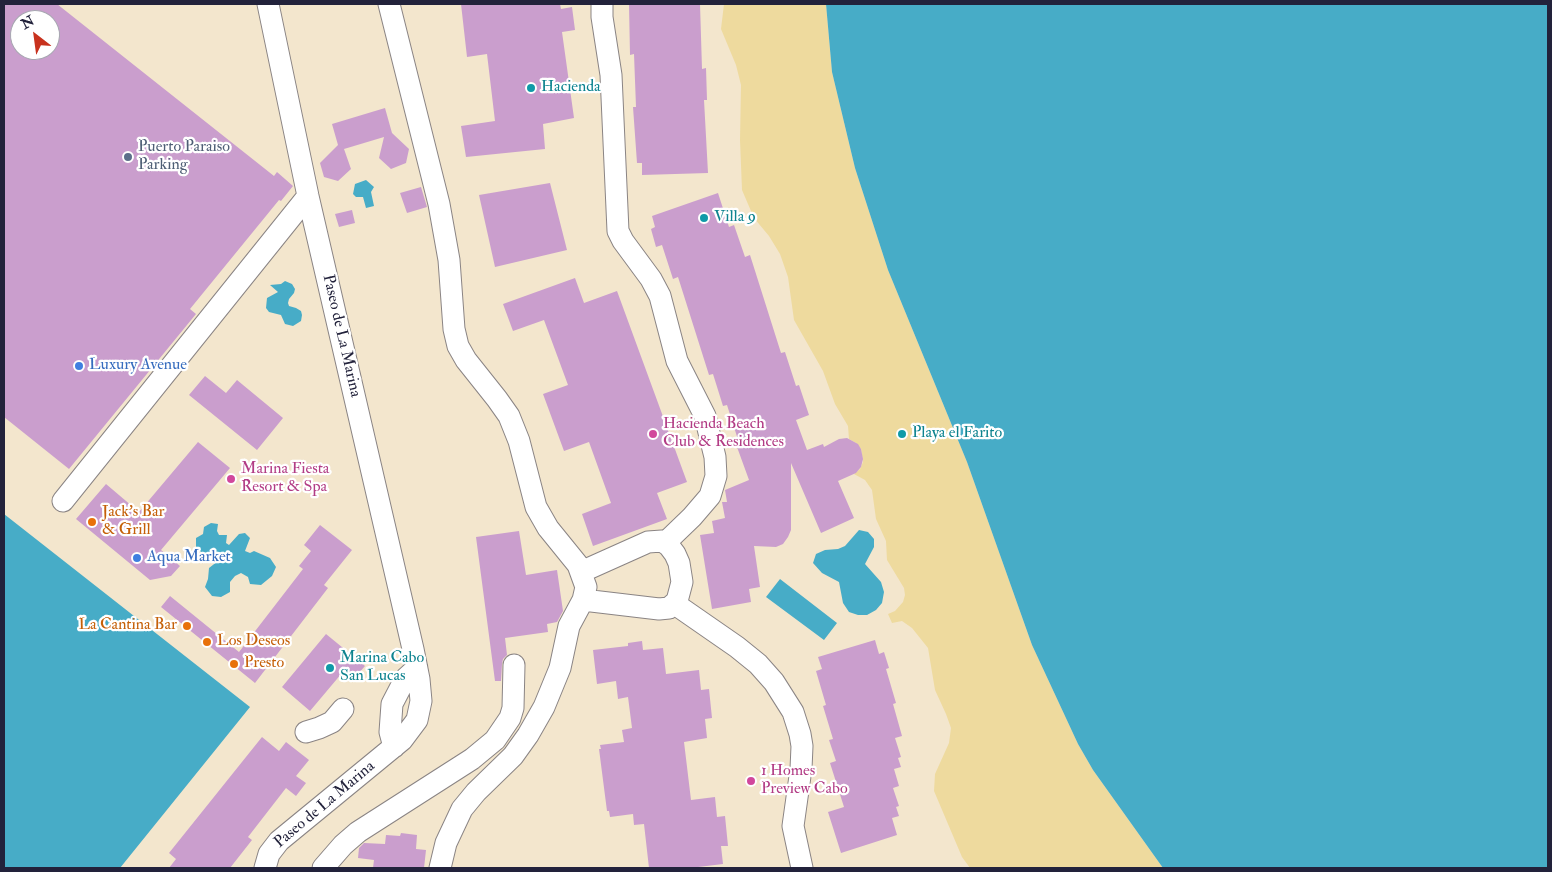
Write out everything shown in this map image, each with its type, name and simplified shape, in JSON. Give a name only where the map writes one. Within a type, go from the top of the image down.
[{"type":"street","name":"Paseo de La Marina","points":[[266,868],[269,854],[279,842],[394,747],[409,732],[419,714],[421,692],[308,196],[268,4]]},
{"type":"street","points":[[389,4],[439,204],[449,260],[454,329],[458,346],[466,360],[504,407],[519,441],[536,507],[548,528],[578,565],[586,588],[583,600],[568,626],[560,668],[544,707],[513,756],[476,792],[462,809],[446,843],[440,868]]},
{"type":"street","points":[[602,4],[602,17],[611,75],[618,231],[623,241],[651,279],[660,296],[677,361],[705,416],[716,457],[716,476],[710,496],[692,517],[665,543]]},
{"type":"street","points":[[64,501],[308,196]]},
{"type":"street","points":[[581,572],[648,542],[657,541],[665,543],[674,554],[681,573],[680,593],[675,604],[669,608],[659,609],[583,600]]},
{"type":"street","points":[[675,604],[758,664],[781,691],[793,712],[800,734],[802,752],[802,769],[793,826],[802,868]]},
{"type":"street","points":[[323,868],[343,845],[358,832],[472,759],[492,744],[503,730],[514,708],[514,665]]},
{"type":"street","points":[[394,747],[390,732],[392,704],[404,679],[417,668]]},
{"type":"street","points":[[306,732],[332,722],[344,709]]},
{"type":"sand","name":"Playa el Farito","points":[[724,4],[826,4],[832,72],[855,168],[888,270],[967,462],[1032,645],[1078,744],[1093,770],[1163,868],[970,868],[962,857],[934,791],[935,774],[949,743],[951,728],[935,690],[928,648],[912,628],[902,621],[892,623],[888,614],[895,611],[903,602],[904,588],[887,560],[886,541],[876,519],[872,490],[865,480],[854,474],[860,469],[863,462],[861,449],[849,439],[848,426],[835,404],[823,371],[794,320],[788,277],[780,254],[769,236],[754,218],[742,190],[740,140],[741,85],[736,65],[721,29]]},
{"type":"water","points":[[826,4],[1548,4],[1548,868],[1163,868],[1093,770],[1078,744],[1032,645],[967,462],[888,270],[855,168],[832,72]]},
{"type":"water","points":[[366,180],[374,187],[371,192],[374,206],[366,208],[363,197],[356,197],[353,194],[355,184]]},
{"type":"water","points":[[285,281],[292,284],[295,289],[289,299],[289,306],[301,311],[302,315],[301,321],[293,326],[285,324],[281,315],[269,312],[266,308],[267,298],[278,292],[270,285],[281,284]]},
{"type":"water","points":[[4,514],[250,707],[120,868],[4,868]]},
{"type":"water","points":[[211,523],[218,524],[217,531],[219,535],[227,535],[226,543],[229,545],[239,534],[245,533],[250,538],[245,551],[250,553],[254,551],[270,558],[276,567],[272,576],[261,585],[250,584],[248,577],[241,573],[230,582],[230,592],[221,597],[212,596],[205,587],[209,568],[218,561],[213,555],[204,554],[196,548],[196,538],[203,534],[204,527]]},
{"type":"water","points":[[859,530],[868,532],[874,539],[874,547],[865,564],[881,582],[884,592],[882,603],[876,610],[867,615],[849,612],[843,603],[839,582],[822,573],[813,563],[816,554],[845,546]]},
{"type":"water","points":[[780,579],[837,623],[824,640],[766,597]]},
{"type":"building","points":[[4,4],[57,4],[274,176],[277,172],[293,186],[281,201],[279,200],[190,309],[196,314],[69,469],[4,417]]},
{"type":"building","name":"Hacienda","points":[[461,4],[560,4],[561,9],[572,7],[575,30],[562,32],[574,118],[543,124],[545,149],[466,157],[461,126],[495,121],[487,54],[467,57]]},
{"type":"building","points":[[629,4],[700,4],[702,69],[706,68],[707,100],[704,100],[708,173],[642,175],[642,163],[637,163],[633,107],[636,107],[634,54],[630,55]]},
{"type":"building","points":[[385,108],[392,133],[409,149],[406,163],[391,169],[379,158],[384,137],[344,149],[351,169],[338,181],[324,177],[320,163],[338,145],[332,124]]},
{"type":"building","points":[[550,183],[567,250],[495,267],[479,195]]},
{"type":"building","points":[[421,187],[427,207],[407,213],[400,193]]},
{"type":"building","points":[[718,193],[729,227],[734,225],[745,257],[750,255],[781,353],[785,352],[796,386],[799,385],[809,415],[796,420],[807,450],[823,444],[824,447],[839,439],[847,438],[858,444],[863,459],[861,467],[856,473],[838,481],[854,518],[821,533],[791,463],[791,530],[788,537],[783,544],[776,547],[754,546],[760,587],[749,589],[751,602],[712,609],[700,535],[714,533],[712,521],[725,518],[722,502],[727,502],[725,490],[749,480],[737,447],[740,446],[727,405],[723,406],[713,374],[709,375],[678,277],[673,279],[662,245],[656,247],[651,229],[655,227],[652,216]]},
{"type":"building","points":[[352,210],[355,223],[339,227],[335,214]]},
{"type":"building","points":[[575,278],[584,303],[617,291],[687,482],[657,493],[667,519],[593,546],[582,514],[611,503],[589,442],[564,451],[543,394],[568,385],[544,320],[513,331],[503,304]]},
{"type":"building","points":[[205,376],[226,393],[237,380],[283,418],[257,450],[189,395]]},
{"type":"building","points":[[198,442],[230,468],[161,550],[180,566],[171,576],[150,580],[76,519],[106,484],[139,512]]},
{"type":"building","points":[[320,525],[352,550],[324,585],[328,588],[255,683],[161,607],[170,596],[239,652],[303,569],[299,566],[311,551],[304,545]]},
{"type":"building","points":[[519,531],[526,575],[557,570],[563,611],[557,622],[547,624],[548,632],[505,638],[507,655],[503,659],[501,681],[495,681],[476,537]]},
{"type":"building","name":"Marina Cabo San Lucas","points":[[326,634],[365,666],[352,681],[342,673],[310,711],[282,687]]},
{"type":"building","points":[[875,640],[879,654],[884,652],[889,668],[886,669],[896,703],[893,704],[902,736],[895,738],[901,757],[898,758],[901,767],[894,769],[899,786],[893,788],[899,806],[896,807],[899,816],[892,818],[897,835],[841,853],[828,812],[844,807],[830,763],[836,761],[829,740],[833,739],[823,706],[826,705],[816,671],[822,669],[818,657]]},
{"type":"building","points":[[642,641],[643,650],[663,648],[666,674],[699,670],[701,690],[709,689],[712,718],[705,719],[707,738],[684,742],[691,800],[715,797],[717,817],[725,816],[728,846],[721,846],[723,864],[690,868],[649,868],[644,824],[634,825],[633,814],[610,817],[609,811],[607,811],[600,745],[624,742],[622,730],[632,728],[628,697],[618,699],[616,681],[597,684],[593,650],[628,646],[628,643]]},
{"type":"building","points":[[262,737],[279,751],[286,742],[309,760],[296,776],[306,783],[296,796],[286,788],[248,837],[252,840],[230,868],[169,868],[176,859],[169,853]]},
{"type":"building","points":[[401,833],[417,835],[416,849],[426,850],[424,868],[373,868],[374,860],[358,858],[359,848],[364,843],[385,844],[386,835],[400,836]]},
{"type":"place","name":"Hacienda","points":[[531,88]]},
{"type":"place","name":"Puerto Paraiso Parking","points":[[128,157]]},
{"type":"place","name":"Villa 9","points":[[704,218]]},
{"type":"place","name":"Luxury Avenue","points":[[79,366]]},
{"type":"place","name":"Hacienda Beach Club & Residences","points":[[653,434]]},
{"type":"place","name":"Playa el Farito","points":[[902,434]]},
{"type":"place","name":"Marina Fiesta Resort & Spa","points":[[231,479]]},
{"type":"place","name":"Jack's Bar & Grill","points":[[92,522]]},
{"type":"place","name":"Aqua Market","points":[[137,558]]},
{"type":"place","name":"La Cantina Bar","points":[[187,626]]},
{"type":"place","name":"Los Deseos","points":[[207,642]]},
{"type":"place","name":"Presto","points":[[234,664]]},
{"type":"place","name":"Marina Cabo San Lucas","points":[[330,668]]},
{"type":"place","name":"1 Homes Preview Cabo","points":[[751,781]]}]
